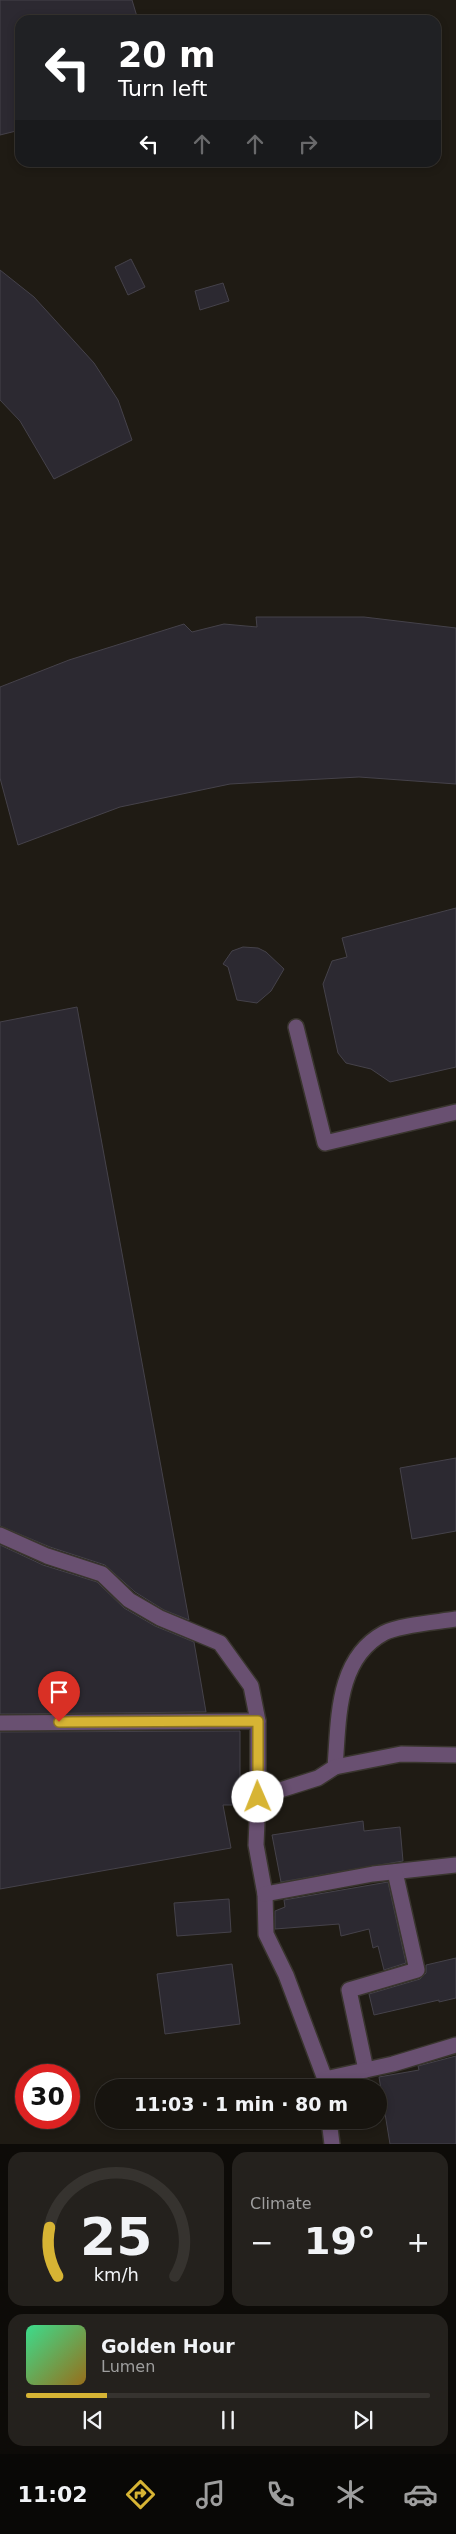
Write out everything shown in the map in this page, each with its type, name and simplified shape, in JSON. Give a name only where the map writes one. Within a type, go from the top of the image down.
[{"type":"street","points":[[296,1027],[325,1143],[456,1112]]},
{"type":"street","points":[[0,1534],[47,1556],[102,1574],[128,1600],[160,1618],[220,1643],[251,1686],[258,1721],[256,1845],[265,1894],[266,1934],[286,1975],[324,2079]]},
{"type":"street","points":[[335,1767],[341,1691],[362,1649],[386,1632],[456,1618]]},
{"type":"street","points":[[0,1722],[258,1721]]},
{"type":"street","points":[[258,1797],[318,1778],[335,1767],[401,1754],[456,1755]]},
{"type":"street","points":[[265,1894],[395,1872],[456,1865]]},
{"type":"street","points":[[366,2070],[349,1990],[417,1970],[395,1872]]},
{"type":"street","points":[[338,2079],[456,2045]]},
{"type":"street","points":[[330,2129],[332,2144]]},
{"type":"building","points":[[0,0],[132,0],[136,15],[15,15],[15,131],[0,135]]},
{"type":"building","points":[[131,259],[145,287],[128,295],[115,267]]},
{"type":"building","points":[[0,270],[34,297],[94,363],[118,400],[132,440],[54,479],[20,421],[0,400]]},
{"type":"building","points":[[223,283],[229,301],[200,310],[195,291]]},
{"type":"building","points":[[256,617],[364,617],[456,628],[456,784],[359,777],[230,784],[120,807],[18,845],[0,778],[0,687],[69,660],[184,624],[192,632],[224,624],[257,627]]},
{"type":"building","points":[[456,908],[456,1067],[390,1082],[371,1069],[346,1063],[338,1053],[323,984],[332,961],[347,957],[342,938]]},
{"type":"building","points":[[243,947],[258,948],[266,952],[284,969],[271,991],[257,1003],[237,1000],[228,967],[223,964],[232,951]]},
{"type":"building","points":[[77,1007],[189,1620],[164,1610],[135,1592],[105,1565],[50,1547],[0,1526],[0,1022]]},
{"type":"building","points":[[456,1458],[456,1531],[412,1539],[400,1468]]},
{"type":"building","points":[[0,1545],[43,1565],[97,1582],[124,1608],[155,1626],[194,1642],[206,1712],[0,1714]]},
{"type":"building","points":[[240,1731],[240,1805],[223,1805],[231,1848],[0,1889],[0,1732]]},
{"type":"building","points":[[363,1821],[364,1831],[400,1827],[403,1861],[281,1882],[272,1835]]},
{"type":"building","points":[[388,1882],[406,1963],[384,1970],[378,1946],[373,1948],[369,1929],[341,1936],[339,1924],[275,1929],[275,1911],[285,1907],[284,1900]]},
{"type":"building","points":[[229,1899],[231,1932],[177,1936],[174,1903]]},
{"type":"building","points":[[456,1958],[456,1998],[374,2015],[369,1994],[420,1979],[426,1973],[426,1965]]},
{"type":"building","points":[[232,1964],[240,2024],[165,2034],[157,1974]]},
{"type":"building","points":[[456,2056],[456,2144],[390,2144],[387,2126],[387,2079],[379,2079],[379,2077],[419,2070],[418,2066]]},
{"type":"route","points":[[59,1722],[258,1721],[258,1797]]}]
